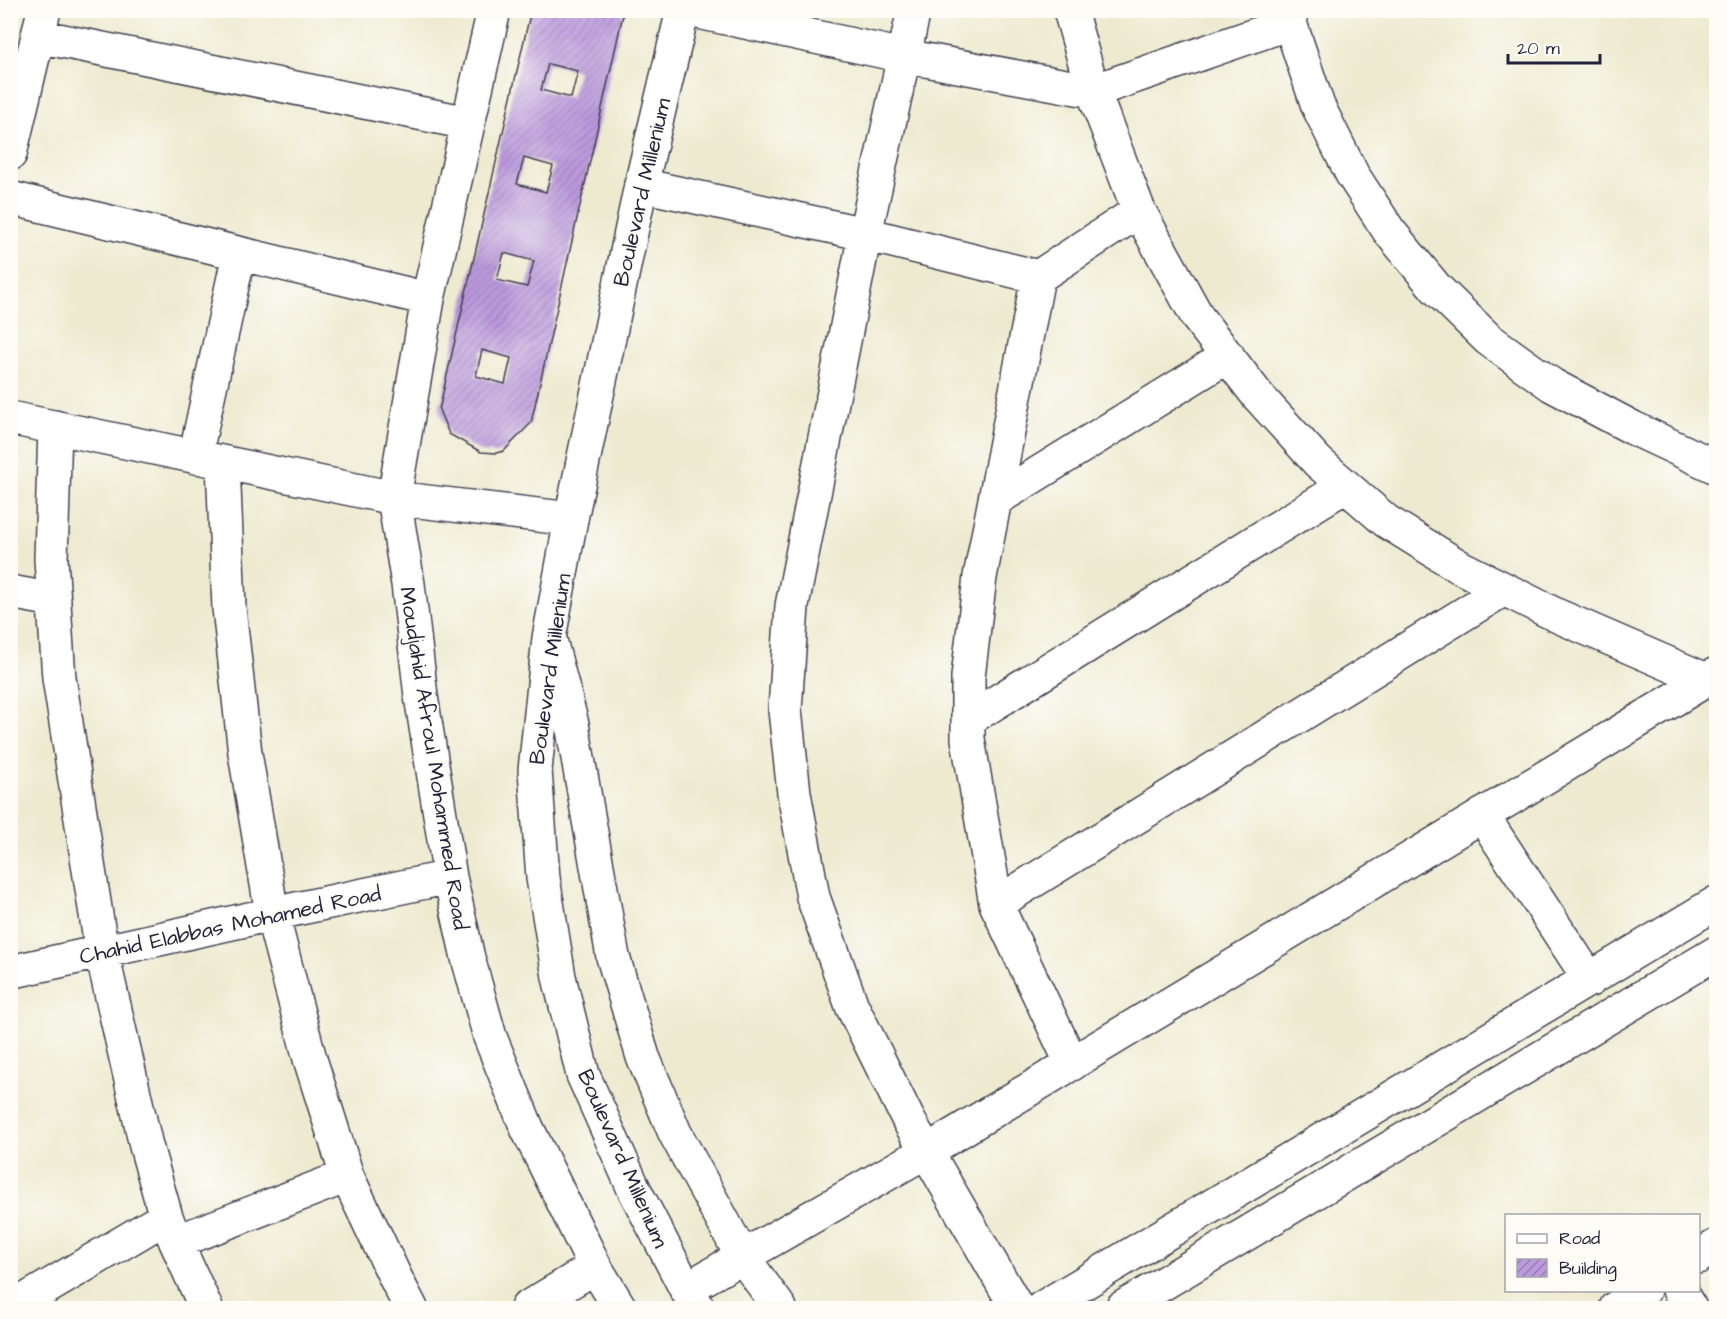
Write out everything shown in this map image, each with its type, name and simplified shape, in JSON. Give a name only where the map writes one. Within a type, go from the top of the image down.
[{"type":"street","name":"Moudjahid Afroul Mohammed Road","points":[[494,10],[428,299],[394,498],[408,584],[421,696],[450,877],[468,958],[490,1037],[527,1128],[595,1268],[620,1308]]},
{"type":"street","name":"Boulevard Millenium","points":[[683,10],[641,185],[571,519],[549,638],[535,770],[543,878],[559,977],[583,1075],[634,1189],[692,1299]]},
{"type":"street","points":[[689,10],[904,56],[1094,91],[1289,17],[1318,106],[1352,174],[1389,231],[1436,288],[1488,339],[1552,385],[1633,428],[1716,467]]},
{"type":"street","points":[[914,10],[865,234],[792,606],[785,710],[794,793],[813,897],[852,1006],[909,1121],[1017,1308]]},
{"type":"street","points":[[1070,10],[1094,91],[1139,211],[1198,318],[1258,396],[1318,462],[1386,521],[1460,567],[1558,616],[1711,677]]},
{"type":"street","points":[[10,154],[41,23],[468,123]]},
{"type":"street","points":[[641,185],[865,234],[1038,277]]},
{"type":"street","points":[[10,198],[428,299]]},
{"type":"street","points":[[1072,1064],[996,904],[968,739],[968,677],[981,577],[1038,277],[1139,211]]},
{"type":"street","points":[[239,254],[209,460],[229,608],[245,753],[272,914],[310,1059],[347,1176],[411,1308]]},
{"type":"street","points":[[996,500],[1228,356]]},
{"type":"street","points":[[10,418],[394,498],[571,519]]},
{"type":"street","points":[[55,427],[51,559],[59,678],[102,953],[146,1146],[171,1230],[206,1308]]},
{"type":"street","points":[[969,718],[1345,486]]},
{"type":"street","points":[[996,904],[1504,589]]},
{"type":"street","points":[[10,592],[54,600]]},
{"type":"street","points":[[549,638],[572,724],[613,957],[643,1057],[675,1133],[742,1256],[780,1308]]},
{"type":"street","points":[[692,1299],[742,1256],[927,1151],[1711,677]]},
{"type":"street","points":[[1482,815],[1590,980]]},
{"type":"street","name":"Chahid Elabbas Mohamed Road","points":[[10,972],[450,877]]},
{"type":"street","points":[[1042,1308],[1716,903]]},
{"type":"street","points":[[1122,1308],[1716,953]]},
{"type":"street","points":[[1533,1014],[1555,1051]]},
{"type":"street","points":[[12,1308],[171,1230],[347,1176]]},
{"type":"street","points":[[1700,1256],[1716,1246]]},
{"type":"street","points":[[527,1308],[595,1268]]},
{"type":"street","points":[[1616,1308],[1641,1292]]},
{"type":"street","points":[[1680,1292],[1690,1308]]},
{"type":"building","points":[[531,10],[624,10],[531,423],[504,451],[481,452],[449,434],[439,410]],"holes":[[[548,64],[578,71],[571,98],[541,90]],[[524,158],[553,166],[546,192],[517,184]],[[504,253],[534,261],[527,287],[497,280]],[[482,350],[511,358],[505,384],[476,376]]]}]
